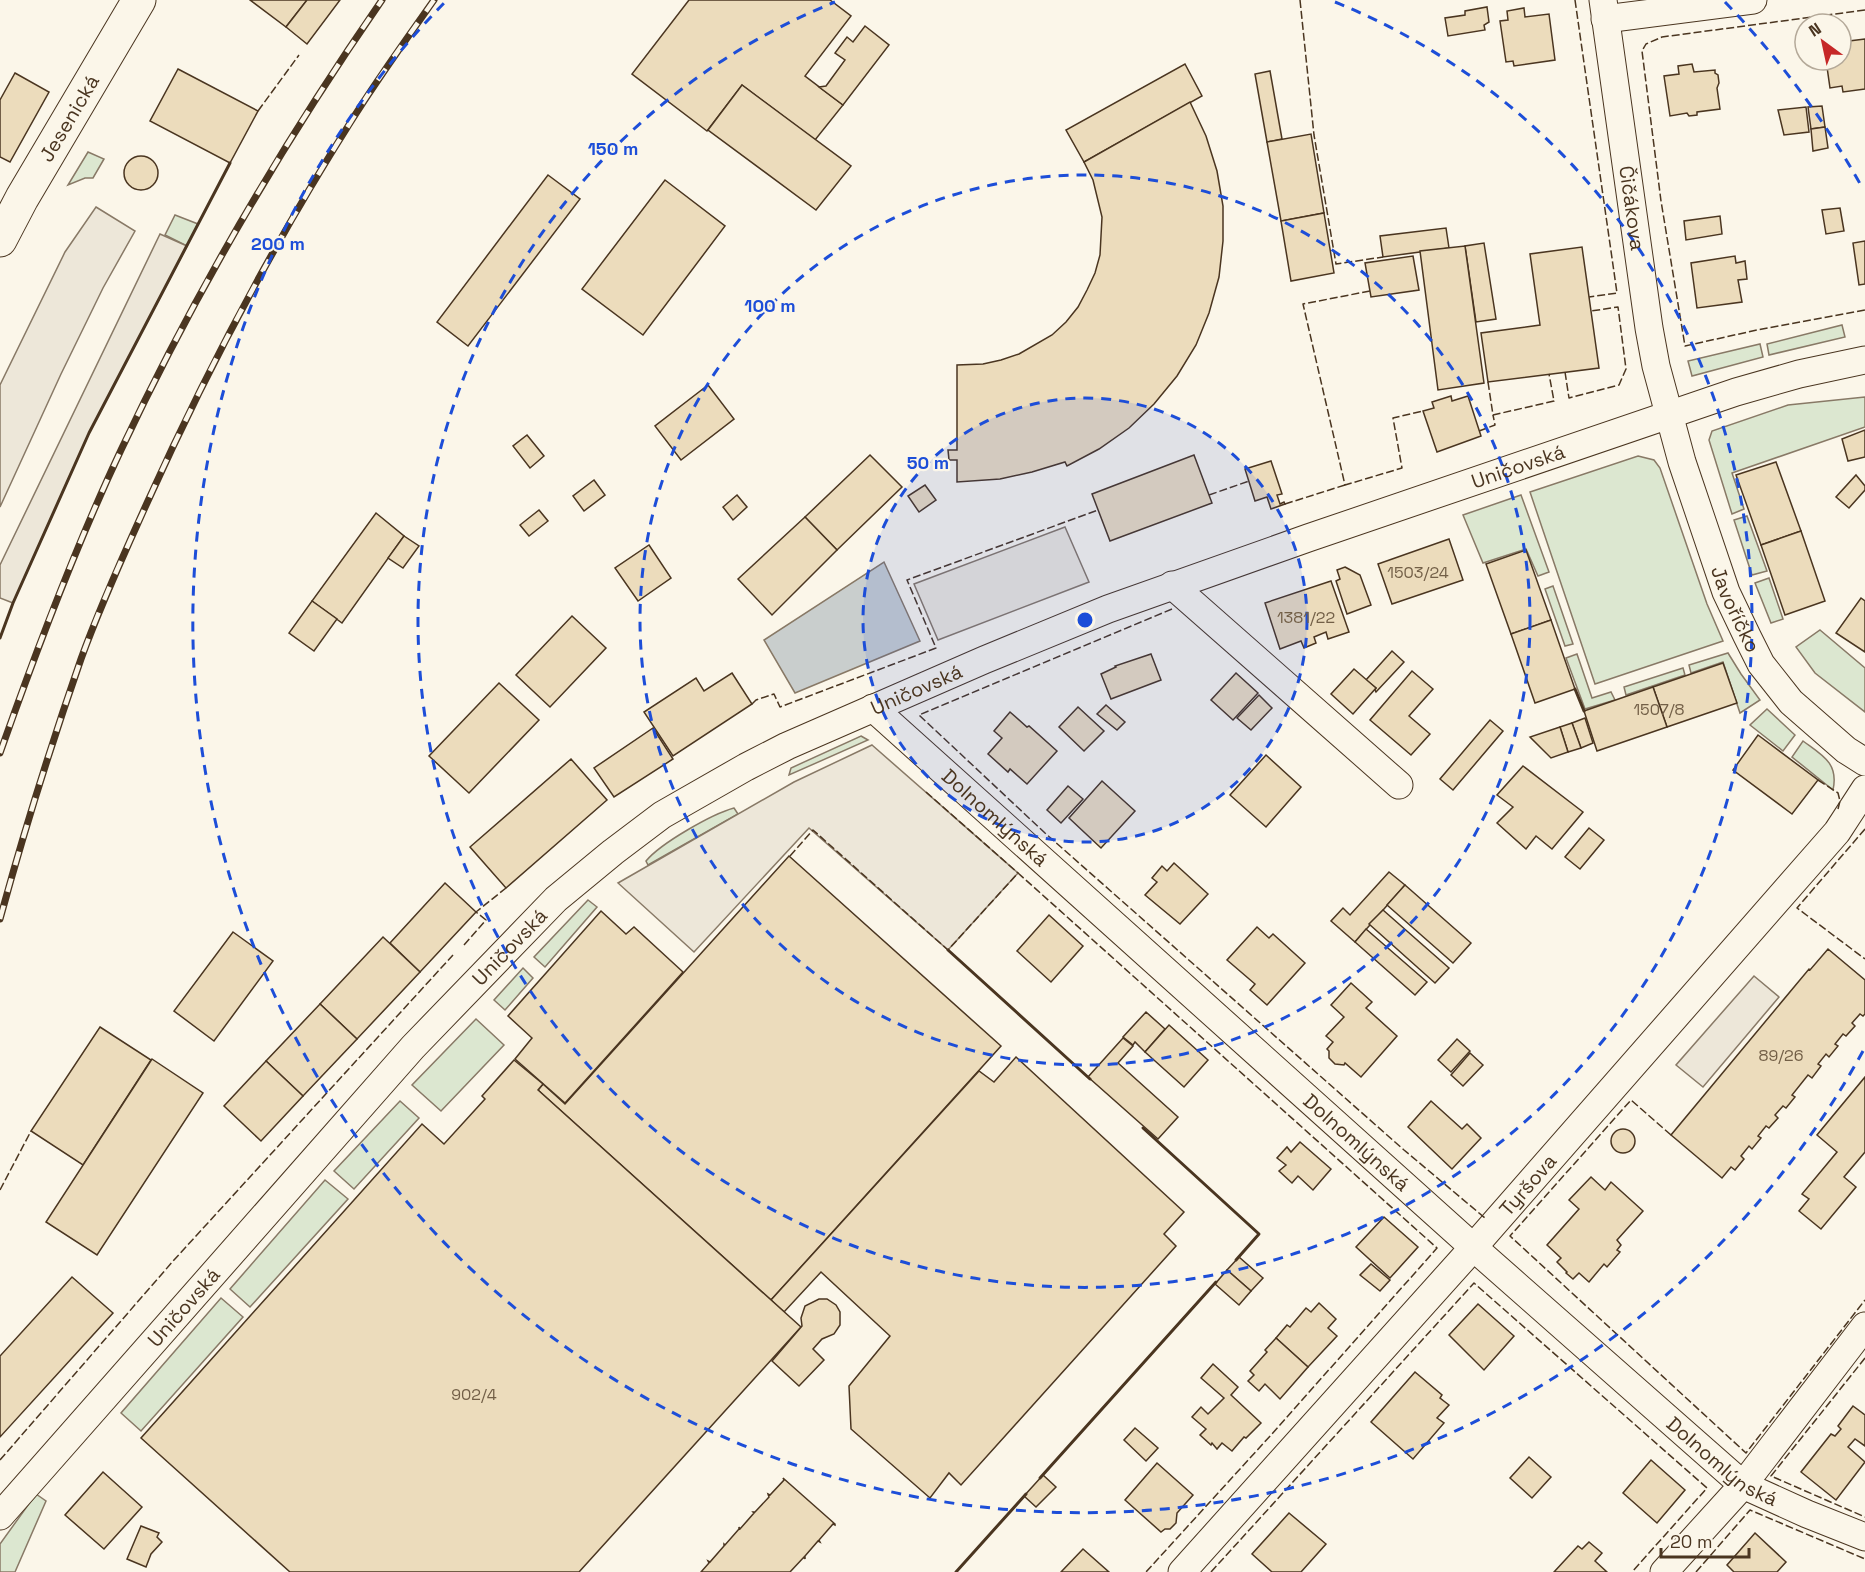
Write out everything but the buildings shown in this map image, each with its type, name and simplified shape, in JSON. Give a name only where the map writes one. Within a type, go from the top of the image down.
[{"type":"main road","name":"Jesenická","points":[[0,240],[22,198],[139,0]]},
{"type":"street","points":[[1604,9],[1753,0]]},
{"type":"street","name":"Čičákova","points":[[1604,9],[1649,328],[1669,414]]},
{"type":"street","name":"Uničovská","points":[[0,1516],[413,1047],[556,899],[662,815],[787,746],[1046,634],[1172,585],[1736,392],[1799,374],[1865,360]]},
{"type":"street","name":"Javoříčko","points":[[1669,414],[1675,441],[1726,592],[1761,664],[1791,702],[1846,750],[1865,762]]},
{"type":"street","points":[[1172,585],[1399,785]]},
{"type":"street","name":"Dolnomlýnská","points":[[873,708],[1473,1247],[1743,1485],[1865,1537]]},
{"type":"street","name":"Tyršova","points":[[1182,1572],[1473,1247],[1837,832],[1865,789]]},
{"type":"street","points":[[1664,1572],[1743,1485],[1865,1326]]},
{"type":"green space","points":[[88,152],[104,159],[93,178],[85,178],[68,185]]},
{"type":"green space","points":[[175,215],[198,224],[187,246],[165,235]]},
{"type":"green space","points":[[1842,325],[1845,337],[1769,355],[1767,344]]},
{"type":"green space","points":[[1760,344],[1763,357],[1692,376],[1688,361]]},
{"type":"green space","points":[[1865,397],[1865,427],[1732,473],[1744,509],[1732,514],[1709,440],[1712,431],[1788,405]]},
{"type":"green space","points":[[1638,456],[1654,460],[1660,468],[1707,604],[1723,641],[1595,684],[1530,492]]},
{"type":"green space","points":[[1521,495],[1549,572],[1538,576],[1526,549],[1483,563],[1463,515]]},
{"type":"green space","points":[[1747,516],[1767,571],[1752,575],[1734,520]]},
{"type":"green space","points":[[1769,578],[1783,619],[1771,623],[1755,583]]},
{"type":"green space","points":[[1553,586],[1573,644],[1565,646],[1545,589]]},
{"type":"green space","points":[[1820,630],[1865,668],[1865,712],[1815,673],[1796,647]]},
{"type":"green space","points":[[1728,653],[1760,700],[1740,713],[1723,662],[1691,673],[1689,665]]},
{"type":"green space","points":[[1577,654],[1592,698],[1611,692],[1615,700],[1585,709],[1566,658]]},
{"type":"green space","points":[[1683,668],[1685,675],[1626,695],[1624,687]]},
{"type":"green space","points":[[1767,709],[1795,735],[1783,751],[1750,725]]},
{"type":"green space","points":[[861,736],[868,740],[789,775],[791,768]]},
{"type":"green space","points":[[1803,741],[1831,766],[1834,773],[1833,790],[1792,757]]},
{"type":"green space","points":[[734,808],[738,814],[648,865],[646,861],[653,854],[687,830]]},
{"type":"green space","points":[[588,900],[597,907],[545,967],[534,957]]},
{"type":"green space","points":[[523,968],[533,978],[505,1010],[494,1000]]},
{"type":"green space","points":[[476,1019],[504,1045],[441,1111],[412,1085]]},
{"type":"green space","points":[[400,1101],[419,1118],[354,1189],[334,1171]]},
{"type":"green space","points":[[325,1180],[348,1199],[250,1307],[230,1289]]},
{"type":"green space","points":[[221,1298],[243,1317],[141,1431],[121,1413]]},
{"type":"green space","points":[[36,1494],[46,1501],[15,1572],[0,1572],[0,1544]]},
{"type":"shaded area","points":[[96,207],[135,231],[103,288],[0,507],[0,385],[65,252]]},
{"type":"shaded area","points":[[160,234],[187,246],[89,433],[13,603],[0,598],[0,565]]},
{"type":"shaded area","points":[[1065,527],[1089,582],[938,640],[914,584]]},
{"type":"shaded area","points":[[884,562],[920,641],[795,693],[764,640]]},
{"type":"shaded area","points":[[872,745],[1018,873],[948,950],[809,828],[694,952],[618,883],[794,782]]},
{"type":"shaded area","points":[[1754,976],[1779,997],[1703,1087],[1676,1065]]},
{"type":"railway","points":[[0,753],[72,562],[149,391],[210,276],[275,164],[382,0]]},
{"type":"railway","points":[[0,919],[38,788],[81,659],[112,580],[170,454],[217,357],[294,215],[360,107],[434,0]]},
{"type":"fence","points":[[1300,0],[1314,135],[1336,264],[1383,257]]},
{"type":"fence","points":[[1575,0],[1617,293],[1589,297]]},
{"type":"fence","points":[[1865,10],[1662,37],[1646,44],[1642,51],[1661,201],[1685,346],[1865,310]]},
{"type":"fence","points":[[258,111],[299,55]]},
{"type":"fence","points":[[1370,291],[1303,304],[1345,485],[1402,468],[1393,418],[1423,411]]},
{"type":"fence","points":[[1565,372],[1569,398],[1619,385],[1626,369],[1618,307],[1591,311]]},
{"type":"fence","points":[[1488,382],[1493,415],[1554,401],[1549,374]]},
{"type":"fence","points":[[1479,431],[1495,425],[1493,415]]},
{"type":"fence","points":[[1209,495],[1249,481]]},
{"type":"fence","points":[[1285,504],[1345,485]]},
{"type":"fence","points":[[752,704],[756,700],[774,694],[780,707],[936,648],[907,580],[1098,510]]},
{"type":"fence","points":[[1172,609],[919,715],[1045,833],[1404,1150],[1485,1218]]},
{"type":"fence","points":[[1818,780],[1838,793],[1840,801],[1838,809]]},
{"type":"fence","points":[[926,792],[1018,873]]},
{"type":"fence","points":[[1865,829],[1797,908],[1865,959]]},
{"type":"fence","points":[[790,856],[813,830],[948,950],[1018,873],[1437,1248],[1146,1572]]},
{"type":"fence","points":[[464,945],[486,920],[476,912],[506,888]]},
{"type":"fence","points":[[0,1460],[174,1260],[453,955]]},
{"type":"fence","points":[[1671,1135],[1631,1100],[1510,1236],[1746,1453],[1865,1300]]},
{"type":"fence","points":[[0,1190],[31,1131]]},
{"type":"fence","points":[[1211,1572],[1474,1283],[1707,1488],[1632,1572]]},
{"type":"fence","points":[[1865,1358],[1771,1476],[1865,1517]]},
{"type":"fence","points":[[1696,1572],[1750,1510],[1865,1559]]},
{"type":"wall","points":[[0,638],[13,603],[89,433],[230,163]]},
{"type":"wall","points":[[1575,689],[1584,711]]},
{"type":"wall","points":[[948,950],[1090,1079]]},
{"type":"wall","points":[[1143,1128],[1259,1234],[1236,1260]]},
{"type":"wall","points":[[1040,1478],[1216,1282]]},
{"type":"wall","points":[[956,1572],[1026,1494]]}]
